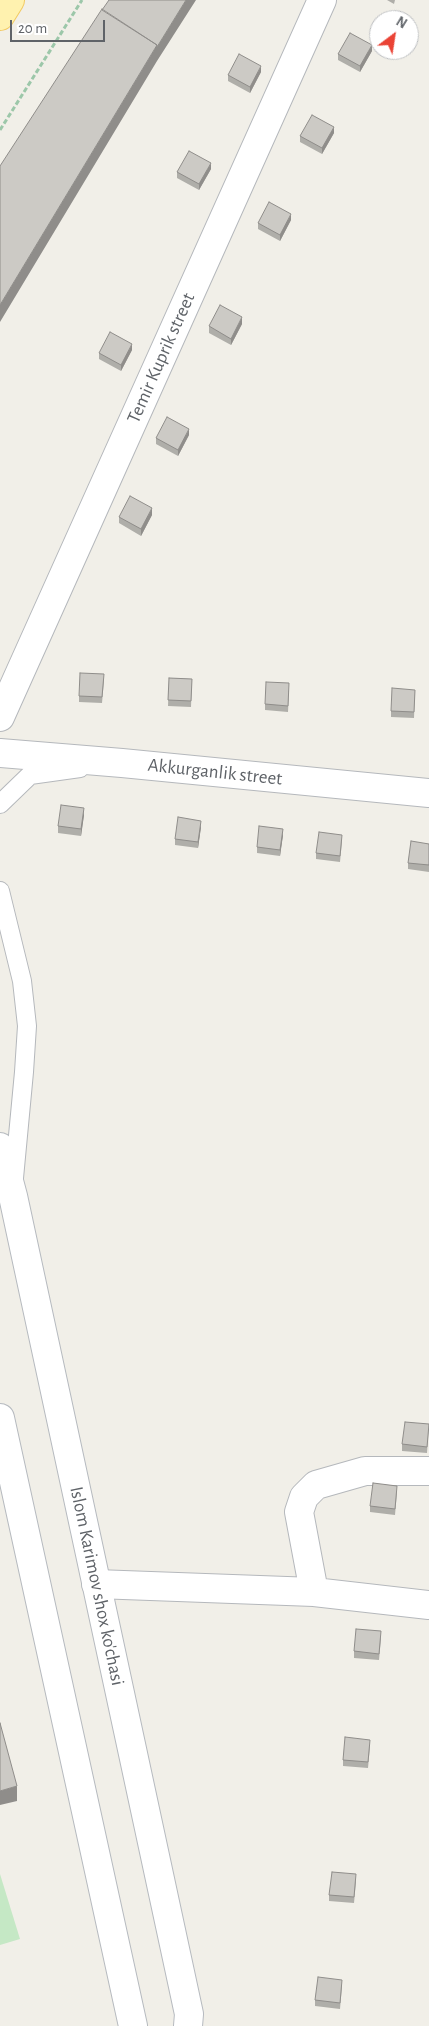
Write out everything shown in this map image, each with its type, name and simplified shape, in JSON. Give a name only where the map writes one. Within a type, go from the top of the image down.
[{"type":"main road","points":[[0,16],[10,0]]},
{"type":"street","name":"Temir Kuprik street","points":[[0,717],[322,0]]},
{"type":"street","name":"Akkurganlik street","points":[[0,753],[429,793]]},
{"type":"street","name":"Islom Karimov shox ko'chasi","points":[[0,1147],[189,2014],[188,2026]]},
{"type":"street","points":[[0,1418],[133,2026]]},
{"type":"street","points":[[314,1592],[299,1512],[304,1497],[316,1485],[365,1472],[429,1471]]},
{"type":"street","points":[[96,1584],[314,1592],[429,1605]]},
{"type":"lane","points":[[0,804],[30,775],[122,763]]},
{"type":"lane","points":[[0,891],[22,980],[26,1026],[24,1072],[12,1196]]},
{"type":"path","points":[[0,130],[82,0]]},
{"type":"green space","points":[[0,1874],[20,1939],[0,1945]]},
{"type":"building","points":[[109,0],[186,0],[157,47],[157,45],[102,10]]},
{"type":"building","points":[[102,9],[157,45],[0,305],[0,166]]},
{"type":"building","points":[[350,33],[369,43],[369,50],[360,66],[338,54]]},
{"type":"building","points":[[239,54],[261,66],[250,87],[228,75]]},
{"type":"building","points":[[312,115],[334,127],[322,148],[300,136]]},
{"type":"building","points":[[189,151],[211,163],[199,184],[177,172]]},
{"type":"building","points":[[269,202],[291,214],[280,235],[258,223]]},
{"type":"building","points":[[220,305],[242,317],[231,339],[209,326]]},
{"type":"building","points":[[110,332],[132,344],[121,365],[99,353]]},
{"type":"building","points":[[167,417],[189,429],[178,450],[156,438]]},
{"type":"building","points":[[130,496],[152,508],[141,529],[119,517]]},
{"type":"building","points":[[80,673],[104,674],[102,697],[79,696]]},
{"type":"building","points":[[169,678],[192,679],[191,701],[168,700]]},
{"type":"building","points":[[266,682],[289,683],[288,706],[265,704]]},
{"type":"building","points":[[392,688],[415,690],[414,712],[391,711]]},
{"type":"building","points":[[61,805],[84,808],[81,829],[58,826]]},
{"type":"building","points":[[178,817],[201,821],[198,842],[175,839]]},
{"type":"building","points":[[259,826],[283,829],[280,850],[257,847]]},
{"type":"building","points":[[319,832],[342,835],[340,856],[316,853]]},
{"type":"building","points":[[411,841],[429,844],[429,865],[408,863]]},
{"type":"building","points":[[405,1422],[429,1424],[427,1447],[402,1444]]},
{"type":"building","points":[[373,1483],[397,1486],[395,1509],[370,1506]]},
{"type":"building","points":[[356,1629],[381,1631],[379,1654],[354,1651]]},
{"type":"building","points":[[0,1723],[17,1786],[0,1791]]},
{"type":"building","points":[[345,1737],[370,1740],[368,1762],[343,1760]]},
{"type":"building","points":[[332,1872],[356,1874],[354,1897],[329,1895]]},
{"type":"building","points":[[318,1977],[342,1980],[340,2003],[315,2000]]}]
